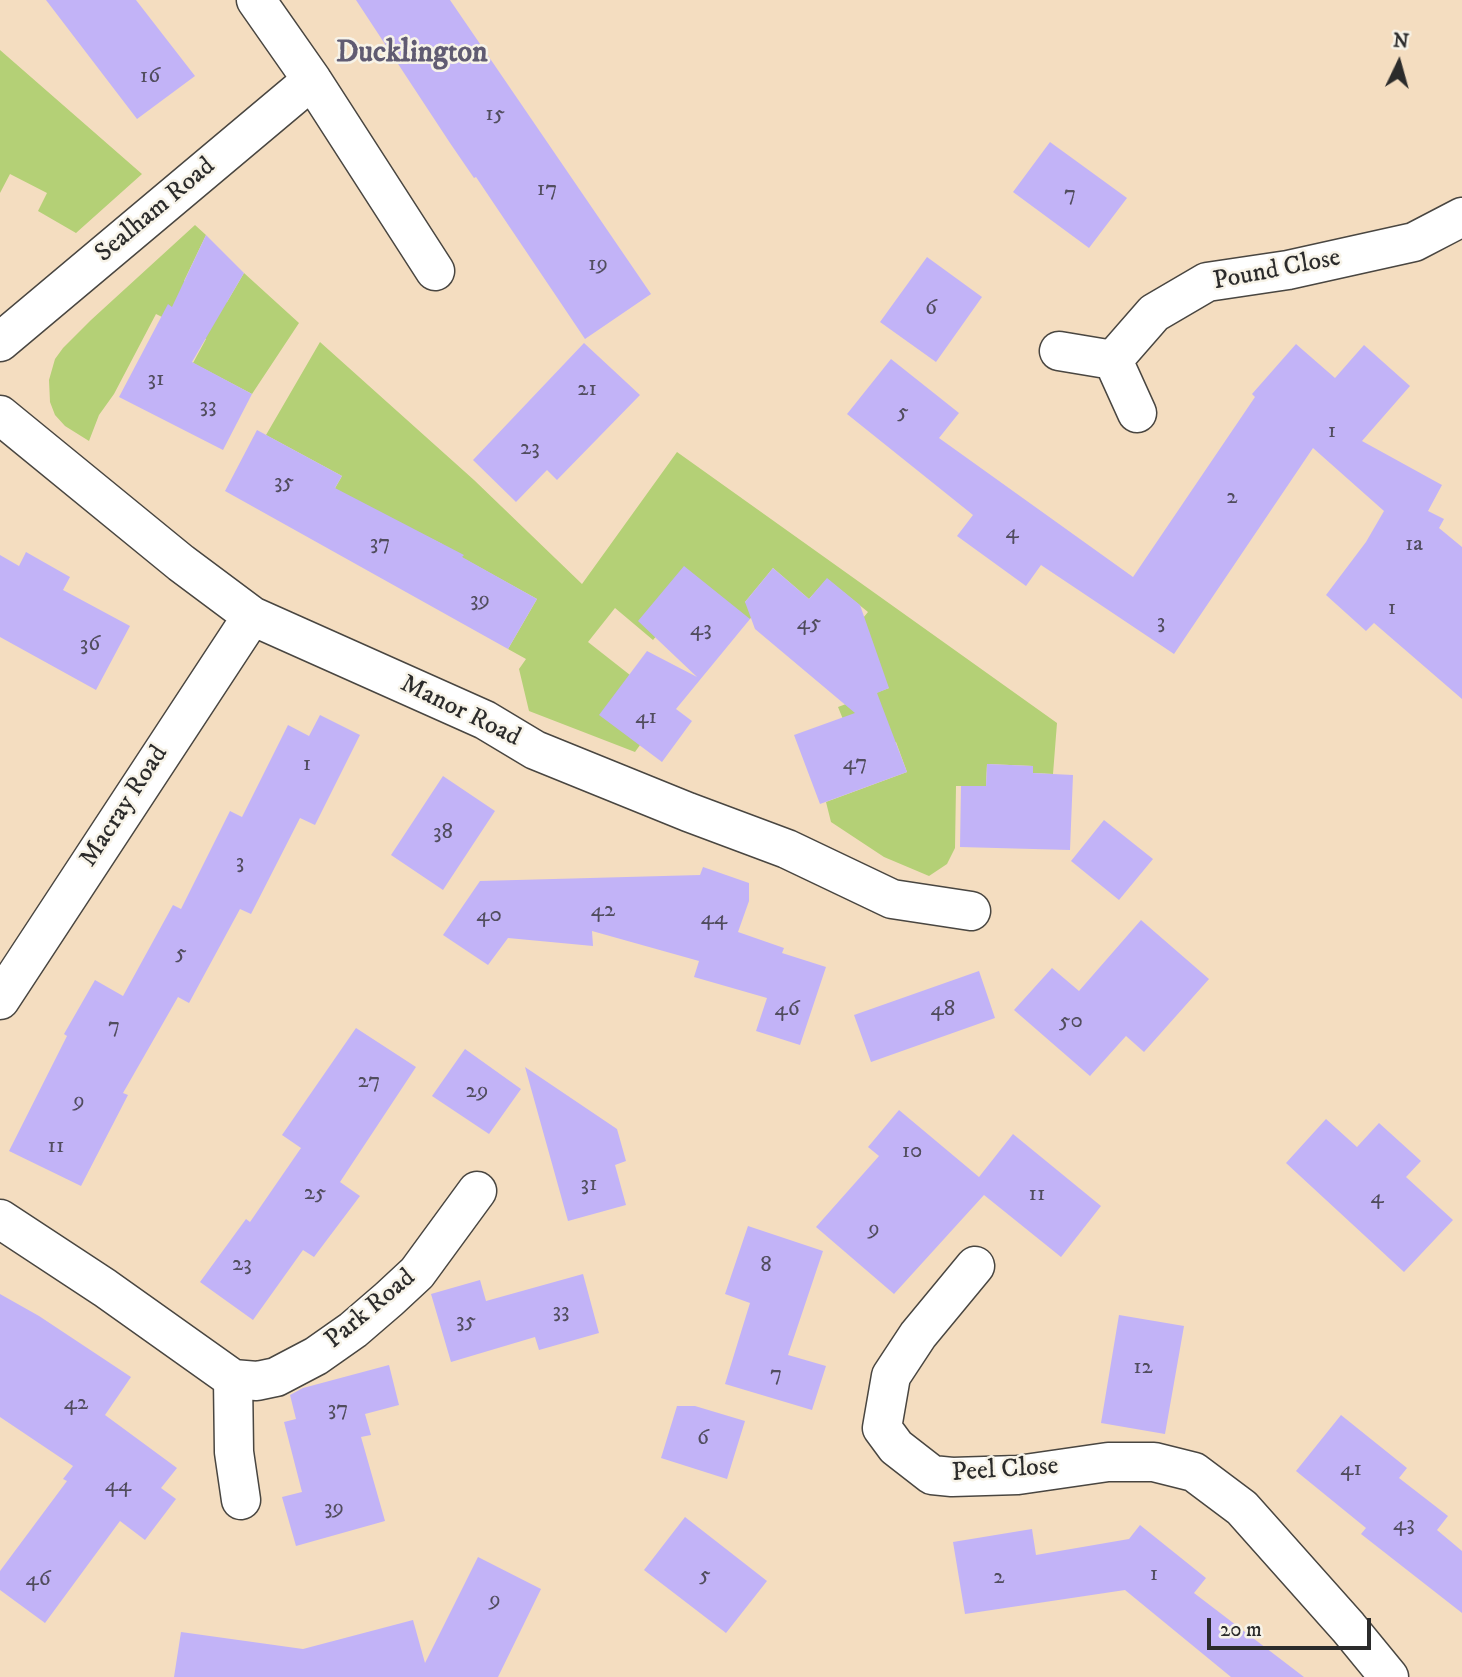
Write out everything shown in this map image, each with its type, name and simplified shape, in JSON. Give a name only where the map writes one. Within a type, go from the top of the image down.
[{"type":"street","points":[[256,0],[312,80],[435,271]]},
{"type":"street","name":"Sealham Road","points":[[0,342],[312,80]]},
{"type":"street","name":"Pound Close","points":[[1113,360],[1154,313],[1207,282],[1288,270],[1415,242],[1462,217]]},
{"type":"street","points":[[1059,351],[1113,360],[1137,412]]},
{"type":"street","name":"Manor Road","points":[[0,415],[181,563],[252,616],[485,720],[535,750],[787,849],[892,899],[971,911]]},
{"type":"street","name":"Macray Road","points":[[0,1000],[252,616]]},
{"type":"street","name":"Park Road","points":[[233,1379],[257,1381],[276,1377],[316,1356],[353,1330],[417,1273],[477,1191]]},
{"type":"street","points":[[0,1219],[106,1288],[233,1379],[234,1452],[241,1500]]},
{"type":"street","name":"Peel Close","points":[[975,1266],[918,1335],[891,1376],[882,1427],[896,1447],[932,1475],[952,1477],[1018,1475],[1108,1462],[1154,1462],[1194,1472],[1242,1507],[1389,1677]]},
{"type":"green space","points":[[0,50],[142,174],[76,233],[38,211],[47,193],[10,174],[0,193]]},
{"type":"green space","points":[[195,225],[206,235],[184,281],[227,302],[244,273],[299,323],[252,394],[193,363],[206,339],[156,314],[114,394],[99,415],[89,441],[65,426],[55,415],[50,402],[49,380],[55,359],[91,320]]},
{"type":"green space","points":[[320,342],[474,480],[582,584],[677,452],[1057,723],[1053,774],[1033,773],[1033,766],[987,764],[986,786],[956,786],[955,848],[947,864],[929,876],[884,857],[831,822],[826,802],[907,772],[896,742],[858,756],[838,707],[889,688],[831,657],[868,612],[827,579],[809,599],[773,568],[745,602],[756,611],[750,619],[679,609],[653,640],[615,608],[588,642],[630,675],[640,745],[635,752],[529,711],[519,669],[526,659],[508,649],[537,599],[442,544],[334,490],[342,476],[266,435]]},
{"type":"building","points":[[46,0],[136,0],[195,76],[137,119]]},
{"type":"building","points":[[356,0],[450,0],[651,294],[585,339],[476,177],[474,178],[450,143]]},
{"type":"building","points":[[1050,142],[1127,198],[1089,248],[1013,192]]},
{"type":"building","points":[[206,235],[244,273],[192,362],[252,394],[223,450],[119,397],[168,304],[172,307]]},
{"type":"building","points":[[927,257],[982,297],[936,362],[880,322]]},
{"type":"building","points":[[584,343],[640,395],[557,480],[547,470],[516,502],[473,460]]},
{"type":"building","points":[[1296,344],[1335,378],[1364,345],[1410,386],[1362,441],[1442,485],[1428,511],[1444,519],[1439,528],[1462,547],[1462,699],[1374,623],[1366,631],[1326,595],[1366,542],[1384,511],[1313,448],[1174,654],[1041,565],[1026,586],[957,536],[973,515],[847,414],[891,359],[959,413],[939,438],[1133,577],[1255,397],[1252,394]]},
{"type":"building","points":[[257,430],[342,476],[335,488],[464,555],[462,557],[537,599],[508,649],[225,491]]},
{"type":"building","points":[[26,552],[70,577],[63,590],[130,626],[96,690],[0,637],[0,555],[19,566]]},
{"type":"building","points":[[684,566],[750,619],[676,709],[692,721],[662,762],[599,715],[647,651],[697,677],[638,621]]},
{"type":"building","points":[[773,568],[809,599],[827,578],[860,605],[889,688],[877,693],[907,772],[820,804],[794,735],[855,713],[755,629],[745,602]]},
{"type":"building","points":[[320,715],[360,735],[315,825],[300,818],[251,914],[240,909],[189,1003],[178,997],[123,1093],[128,1095],[81,1186],[9,1151],[67,1036],[64,1034],[95,980],[123,996],[173,905],[181,909],[230,811],[242,817],[288,725],[309,736]]},
{"type":"building","points":[[987,764],[1033,766],[1033,773],[1073,775],[1070,850],[960,847],[961,786],[986,786]]},
{"type":"building","points":[[443,776],[495,811],[443,890],[391,855]]},
{"type":"building","points":[[1104,820],[1153,859],[1119,900],[1071,861]]},
{"type":"building","points":[[703,867],[749,883],[749,901],[738,932],[784,948],[782,953],[826,967],[800,1045],[756,1031],[767,998],[694,977],[699,961],[592,931],[593,946],[508,938],[488,965],[443,935],[480,881],[700,875]]},
{"type":"building","points":[[1141,920],[1209,979],[1144,1052],[1126,1036],[1090,1076],[1014,1010],[1052,968],[1079,991]]},
{"type":"building","points":[[979,971],[995,1018],[871,1062],[854,1015]]},
{"type":"building","points":[[356,1028],[416,1067],[340,1182],[360,1196],[314,1257],[303,1250],[253,1320],[200,1282],[246,1219],[250,1222],[301,1148],[282,1135]]},
{"type":"building","points":[[465,1049],[521,1089],[489,1134],[432,1096]]},
{"type":"building","points":[[525,1067],[617,1129],[626,1161],[615,1165],[626,1205],[568,1221]]},
{"type":"building","points":[[899,1110],[979,1177],[1013,1134],[1101,1206],[1061,1257],[984,1195],[894,1294],[816,1227],[879,1156],[868,1147]]},
{"type":"building","points":[[1326,1119],[1357,1147],[1379,1123],[1421,1161],[1406,1177],[1453,1220],[1404,1272],[1286,1163]]},
{"type":"building","points":[[748,1226],[823,1251],[788,1355],[826,1366],[812,1410],[725,1384],[750,1303],[725,1294]]},
{"type":"building","points":[[583,1274],[599,1333],[539,1350],[535,1337],[451,1362],[431,1294],[480,1280],[486,1301]]},
{"type":"building","points":[[0,1294],[39,1316],[131,1377],[105,1415],[177,1468],[161,1488],[176,1499],[145,1540],[120,1521],[45,1623],[0,1590],[0,1571],[67,1481],[63,1479],[73,1466],[0,1417]]},
{"type":"building","points":[[1119,1315],[1184,1326],[1165,1434],[1101,1423]]},
{"type":"building","points":[[389,1365],[399,1405],[365,1414],[371,1435],[361,1437],[385,1521],[296,1546],[282,1497],[302,1492],[284,1422],[296,1419],[290,1395],[303,1388]]},
{"type":"building","points":[[677,1406],[695,1406],[745,1421],[727,1479],[661,1458]]},
{"type":"building","points":[[1341,1415],[1407,1468],[1399,1478],[1448,1516],[1437,1530],[1462,1551],[1462,1613],[1361,1534],[1366,1528],[1296,1471]]},
{"type":"building","points":[[685,1517],[767,1581],[726,1633],[644,1570]]},
{"type":"building","points":[[1140,1525],[1206,1578],[1194,1593],[1304,1677],[1231,1677],[1125,1590],[965,1614],[953,1542],[1032,1529],[1036,1555],[1129,1539]]},
{"type":"building","points":[[478,1557],[541,1589],[498,1677],[174,1677],[181,1632],[303,1649],[413,1620],[425,1663]]},
{"type":"district","name":"Ducklington","points":[[412,55]]}]
